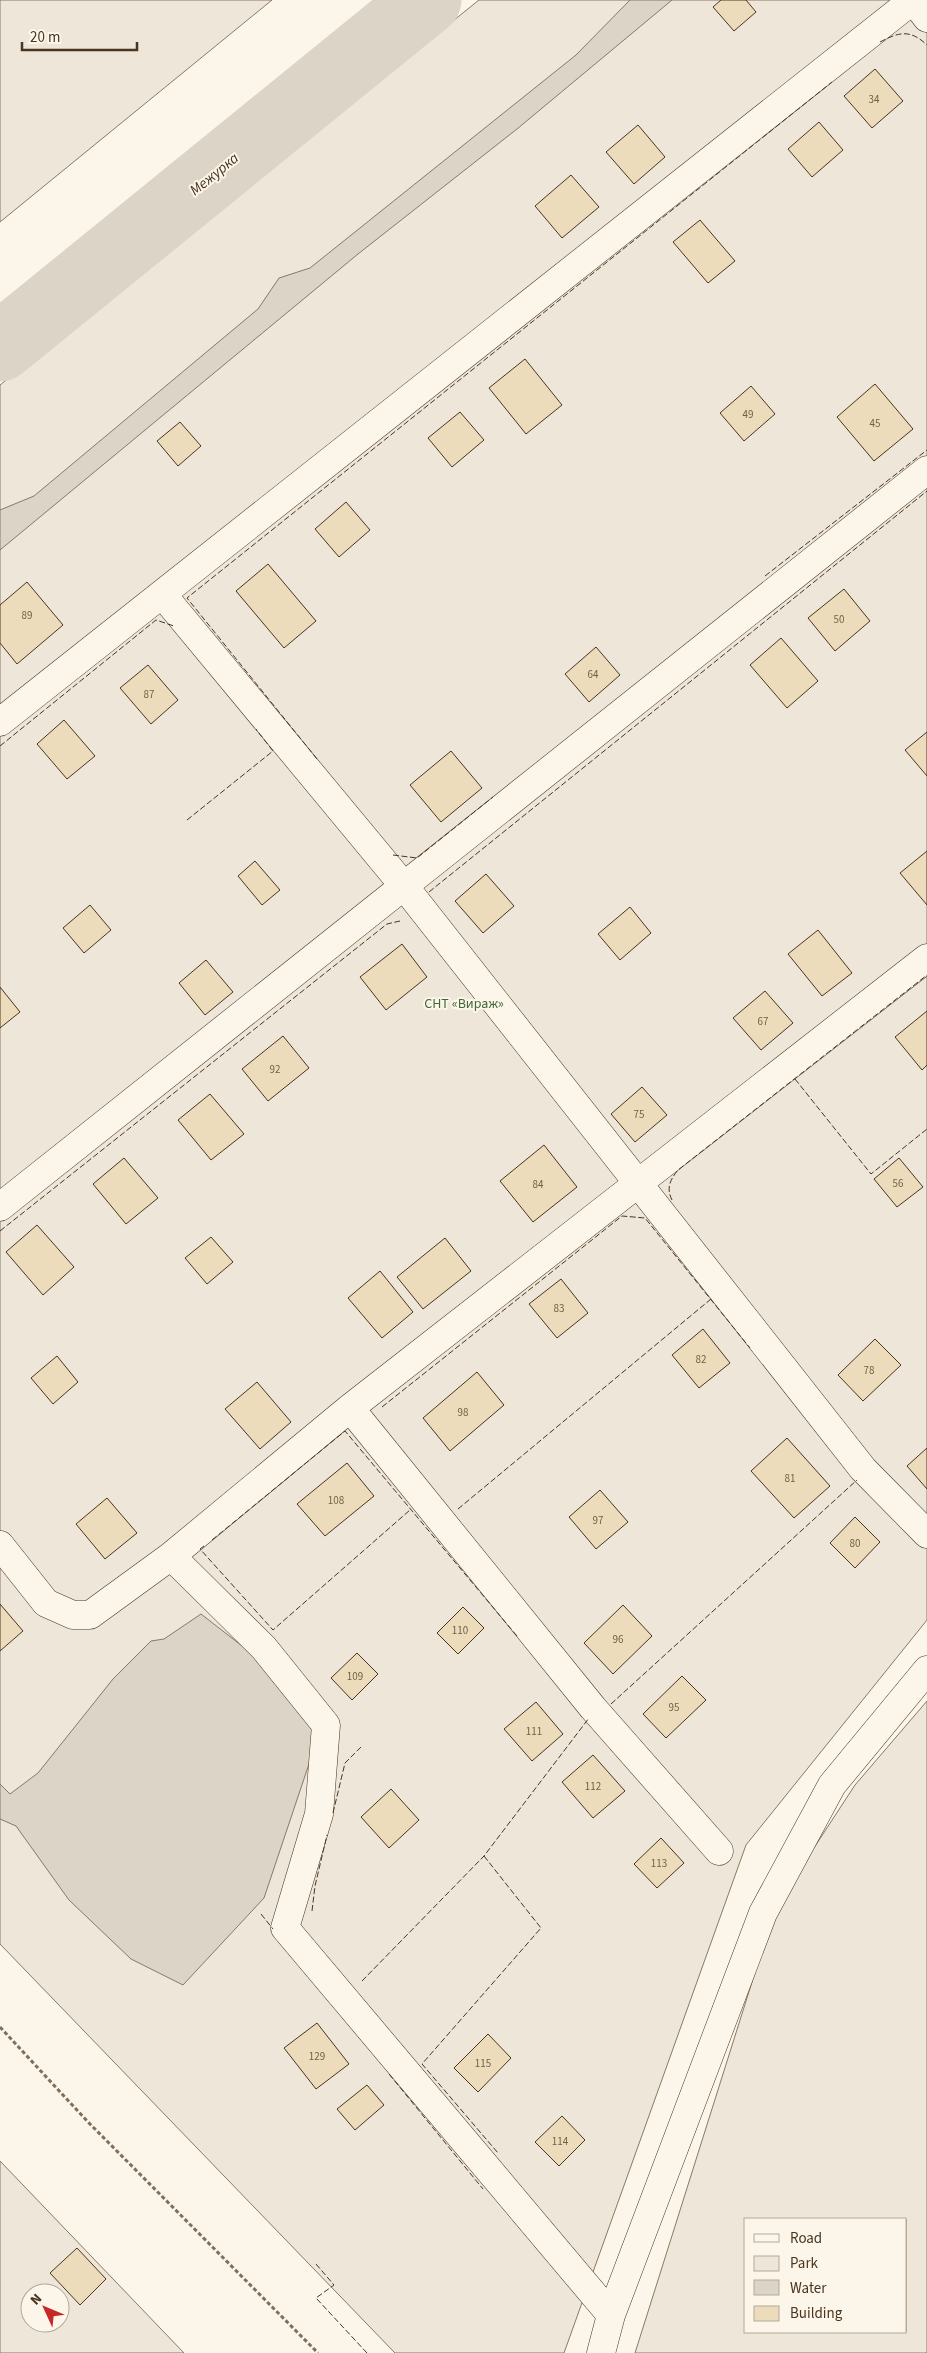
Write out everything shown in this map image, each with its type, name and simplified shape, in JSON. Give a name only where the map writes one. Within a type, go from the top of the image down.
[{"type":"street","points":[[0,722],[913,0],[927,18]]},
{"type":"street","points":[[0,1207],[927,470]]},
{"type":"street","points":[[162,594],[404,886],[863,1470],[927,1534]]},
{"type":"street","points":[[0,1545],[46,1603],[73,1615],[90,1614],[171,1556],[350,1408],[927,958]]},
{"type":"street","points":[[350,1408],[593,1708],[719,1850]]},
{"type":"street","points":[[171,1556],[264,1648],[326,1725],[320,1814],[285,1928],[611,2315]]},
{"type":"street","points":[[601,2353],[611,2315],[763,1913],[832,1785],[927,1670]]},
{"type":"path","points":[[0,2028],[88,2122],[318,2353]]},
{"type":"green space","points":[[0,0],[272,0],[0,222]]},
{"type":"green space","name":"СНТ «Вираж»","points":[[479,0],[927,0],[927,1620],[746,1845],[564,2353],[395,2353],[0,1944],[0,385]]},
{"type":"green space","points":[[927,1701],[927,2353],[635,2353],[776,1906],[855,1785]]},
{"type":"green space","points":[[0,2161],[184,2353],[0,2353]]},
{"type":"water","points":[[630,0],[672,0],[517,129],[358,254],[0,550],[0,510],[34,496],[258,309],[279,278],[310,268],[576,55]]},
{"type":"water","points":[[201,1614],[255,1656],[314,1732],[313,1752],[264,1898],[183,1985],[131,1959],[69,1900],[16,1826],[0,1819],[0,1784],[10,1794],[38,1773],[113,1679],[151,1641],[164,1639]]},
{"type":"building","points":[[721,0],[746,0],[756,12],[734,31],[713,7]]},
{"type":"building","points":[[875,69],[903,101],[872,128],[844,96]]},
{"type":"building","points":[[819,122],[843,150],[812,177],[788,149]]},
{"type":"building","points":[[638,125],[665,157],[634,184],[606,152]]},
{"type":"building","points":[[571,175],[599,207],[562,238],[535,206]]},
{"type":"building","points":[[700,220],[735,261],[708,283],[673,242]]},
{"type":"building","points":[[525,359],[562,405],[526,434],[489,388]]},
{"type":"building","points":[[875,384],[913,429],[874,461],[837,417]]},
{"type":"building","points":[[751,386],[775,414],[744,441],[720,413]]},
{"type":"building","points":[[460,412],[484,440],[452,467],[428,438]]},
{"type":"building","points":[[180,422],[201,446],[178,466],[157,441]]},
{"type":"building","points":[[346,502],[370,530],[339,557],[315,529]]},
{"type":"building","points":[[268,564],[316,621],[284,648],[236,591]]},
{"type":"building","points":[[27,582],[63,625],[17,664],[0,643],[0,605]]},
{"type":"building","points":[[844,589],[870,621],[835,651],[808,618]]},
{"type":"building","points":[[781,638],[818,681],[787,708],[750,665]]},
{"type":"building","points":[[596,647],[620,675],[589,702],[565,674]]},
{"type":"building","points":[[148,665],[178,700],[151,724],[120,688]]},
{"type":"building","points":[[64,720],[95,756],[67,779],[37,744]]},
{"type":"building","points":[[927,732],[927,776],[905,750]]},
{"type":"building","points":[[451,751],[482,788],[441,822],[410,785]]},
{"type":"building","points":[[927,851],[927,905],[900,873]]},
{"type":"building","points":[[255,861],[280,890],[262,905],[238,876]]},
{"type":"building","points":[[486,874],[514,906],[483,933],[455,901]]},
{"type":"building","points":[[90,905],[111,930],[84,953],[63,928]]},
{"type":"building","points":[[630,907],[651,933],[620,960],[598,934]]},
{"type":"building","points":[[818,930],[852,973],[822,996],[788,954]]},
{"type":"building","points":[[402,944],[427,977],[386,1010],[360,977]]},
{"type":"building","points":[[206,960],[233,992],[205,1015],[179,983]]},
{"type":"building","points":[[0,987],[20,1012],[0,1028]]},
{"type":"building","points":[[765,991],[793,1023],[761,1050],[733,1018]]},
{"type":"building","points":[[927,1011],[927,1065],[922,1070],[895,1037]]},
{"type":"building","points":[[283,1036],[309,1068],[268,1101],[242,1069]]},
{"type":"building","points":[[642,1087],[667,1115],[635,1142],[611,1114]]},
{"type":"building","points":[[210,1094],[244,1134],[211,1160],[178,1120]]},
{"type":"building","points":[[544,1145],[577,1187],[533,1222],[500,1181]]},
{"type":"building","points":[[124,1158],[158,1198],[126,1224],[93,1184]]},
{"type":"building","points":[[899,1158],[923,1187],[897,1207],[874,1179]]},
{"type":"building","points":[[37,1225],[74,1267],[43,1295],[6,1252]]},
{"type":"building","points":[[211,1237],[233,1262],[207,1284],[185,1258]]},
{"type":"building","points":[[445,1238],[471,1271],[423,1309],[397,1277]]},
{"type":"building","points":[[380,1271],[413,1312],[382,1338],[348,1298]]},
{"type":"building","points":[[561,1279],[588,1313],[557,1338],[529,1304]]},
{"type":"building","points":[[703,1329],[730,1363],[699,1388],[672,1355]]},
{"type":"building","points":[[875,1339],[901,1365],[863,1401],[838,1375]]},
{"type":"building","points":[[57,1356],[78,1382],[53,1404],[31,1378]]},
{"type":"building","points":[[477,1372],[504,1405],[450,1451],[423,1418]]},
{"type":"building","points":[[257,1382],[291,1422],[260,1449],[225,1409]]},
{"type":"building","points":[[787,1438],[830,1486],[794,1518],[751,1471]]},
{"type":"building","points":[[927,1448],[927,1489],[907,1466]]},
{"type":"building","points":[[347,1463],[374,1496],[325,1536],[297,1504]]},
{"type":"building","points":[[600,1490],[628,1522],[596,1549],[569,1517]]},
{"type":"building","points":[[107,1498],[137,1533],[105,1559],[76,1524]]},
{"type":"building","points":[[855,1517],[880,1542],[855,1568],[830,1543]]},
{"type":"building","points":[[0,1604],[23,1631],[0,1651]]},
{"type":"building","points":[[623,1605],[652,1636],[613,1674],[584,1643]]},
{"type":"building","points":[[463,1607],[484,1628],[458,1654],[437,1633]]},
{"type":"building","points":[[357,1653],[378,1674],[352,1700],[331,1678]]},
{"type":"building","points":[[682,1676],[706,1700],[666,1738],[643,1714]]},
{"type":"building","points":[[536,1702],[563,1734],[532,1761],[504,1729]]},
{"type":"building","points":[[593,1755],[625,1791],[593,1818],[562,1782]]},
{"type":"building","points":[[391,1789],[419,1820],[389,1848],[361,1817]]},
{"type":"building","points":[[661,1838],[684,1863],[657,1888],[634,1864]]},
{"type":"building","points":[[317,2023],[349,2064],[316,2089],[284,2048]]},
{"type":"building","points":[[488,2034],[511,2058],[478,2092],[454,2068]]},
{"type":"building","points":[[367,2085],[384,2105],[355,2130],[337,2109]]},
{"type":"building","points":[[562,2116],[585,2140],[559,2166],[535,2142]]},
{"type":"building","points":[[77,2248],[106,2279],[80,2305],[70,2294],[70,2283],[59,2283],[50,2273]]},
{"type":"waterway","name":"Межурка","points":[[0,347],[427,0]]},
{"type":"fence","points":[[880,42],[899,34],[910,34],[927,45]]},
{"type":"fence","points":[[317,759],[187,598],[832,82]]},
{"type":"fence","points":[[765,576],[927,450]]},
{"type":"fence","points":[[429,892],[927,491]]},
{"type":"fence","points":[[0,746],[156,620],[174,626]]},
{"type":"fence","points":[[187,820],[273,751],[256,729]]},
{"type":"fence","points":[[393,855],[417,858],[493,797]]},
{"type":"fence","points":[[0,1231],[387,924],[400,921]]},
{"type":"fence","points":[[672,1200],[669,1192],[670,1184],[678,1170],[927,975]]},
{"type":"fence","points":[[795,1079],[871,1174],[927,1129]]},
{"type":"fence","points":[[382,1407],[622,1216],[645,1218],[750,1348]]},
{"type":"fence","points":[[458,1509],[711,1299]]},
{"type":"fence","points":[[212,1540],[345,1431],[517,1636]]},
{"type":"fence","points":[[611,1704],[857,1480]]},
{"type":"fence","points":[[204,1546],[200,1549],[273,1630],[410,1510]]},
{"type":"fence","points":[[362,1981],[484,1856],[589,1718]]},
{"type":"fence","points":[[333,1813],[345,1763],[362,1746]]},
{"type":"fence","points":[[312,1911],[315,1886],[327,1835]]},
{"type":"fence","points":[[484,1856],[541,1928],[422,2064],[498,2153]]},
{"type":"fence","points":[[261,1914],[273,1929]]},
{"type":"fence","points":[[389,2074],[483,2189]]},
{"type":"fence","points":[[316,2264],[334,2285],[316,2298],[367,2353]]}]
